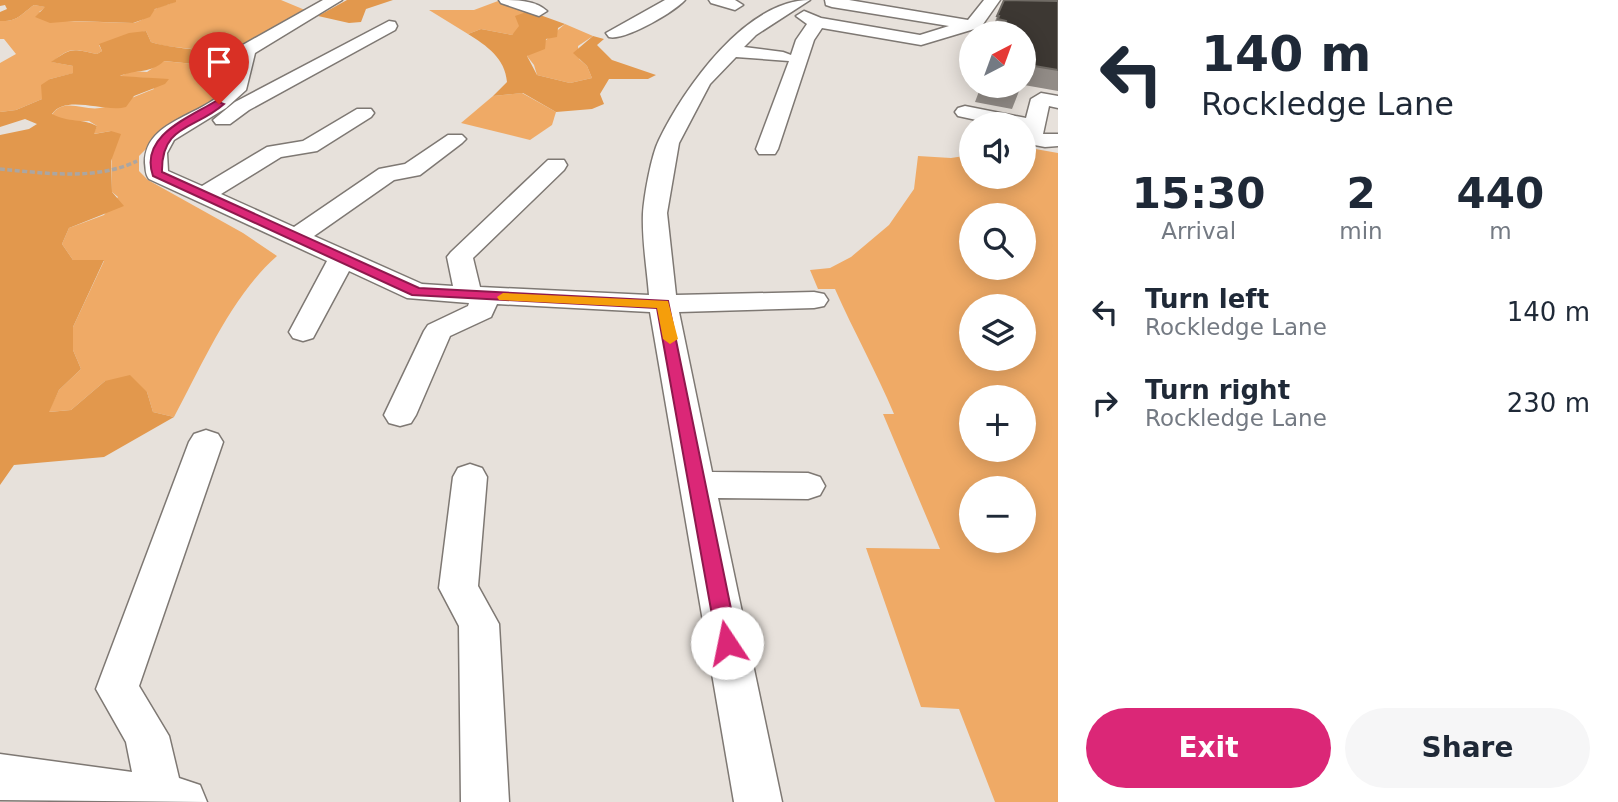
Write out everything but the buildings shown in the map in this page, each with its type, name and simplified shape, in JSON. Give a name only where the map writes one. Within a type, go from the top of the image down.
[{"type":"street","points":[[334,0],[247,50],[239,86],[219,104],[166,135],[159,152],[157,174],[417,292],[663,304],[814,300]]},
{"type":"street","points":[[507,0],[539,11]]},
{"type":"street","points":[[615,33],[677,0]]},
{"type":"street","points":[[717,0],[735,5]]},
{"type":"street","points":[[884,0],[985,9]]},
{"type":"street","points":[[966,2],[985,9]]},
{"type":"street","points":[[758,802],[663,304],[655,213],[668,143],[702,82],[793,20],[985,9],[1012,3]]},
{"type":"street","points":[[793,20],[921,40],[947,32],[985,9]]},
{"type":"street","points":[[783,57],[793,20]]},
{"type":"street","points":[[767,149],[793,20]]},
{"type":"street","points":[[159,152],[218,124],[242,106],[389,26]]},
{"type":"street","points":[[1036,118],[1041,99],[1058,102]]},
{"type":"street","points":[[203,195],[275,152],[309,146],[363,113]]},
{"type":"street","points":[[296,237],[387,174],[412,170],[455,139]]},
{"type":"street","points":[[1036,139],[1058,140]]},
{"type":"street","points":[[400,415],[438,331],[481,311],[460,257],[555,165]]},
{"type":"street","points":[[303,331],[342,258]]},
{"type":"street","points":[[0,777],[146,799],[146,736],[117,689],[206,442]]},
{"type":"street","points":[[470,477],[458,588],[479,624],[485,802]]},
{"type":"street","points":[[698,485],[808,486]]},
{"type":"path","points":[[0,169],[83,173],[130,166],[159,152]]},
{"type":"shaded area","points":[[0,0],[176,2],[155,9],[150,17],[133,23],[50,23],[35,17],[45,7],[34,5],[15,19],[0,21],[0,12],[7,9],[5,5],[0,6]]},
{"type":"shaded area","points":[[176,0],[281,0],[305,10],[255,39],[234,77],[216,99],[162,133],[139,156],[139,171],[148,180],[243,233],[277,256],[232,310],[174,417],[153,412],[147,392],[105,381],[71,410],[48,412],[59,390],[81,369],[73,350],[73,327],[104,261],[73,260],[62,244],[69,228],[104,215],[118,197],[112,192],[111,131],[93,134],[97,126],[89,121],[68,122],[52,115],[68,106],[107,107],[154,89],[148,78],[118,77],[132,71],[147,72],[163,61],[194,64],[203,51],[151,42],[146,31],[99,45],[102,51],[97,54],[69,51],[52,62],[73,66],[74,73],[50,79],[42,99],[16,110],[0,112],[0,63],[16,54],[4,39],[0,39],[0,21],[15,19],[34,5],[46,7],[39,12],[65,21],[133,23]]},
{"type":"shaded area","points":[[347,0],[393,0],[366,9],[361,22],[349,23],[318,16]]},
{"type":"shaded area","points":[[498,1],[529,11],[512,35],[481,29],[468,34],[429,10],[474,10]]},
{"type":"shaded area","points":[[529,11],[565,24],[558,28],[557,37],[546,39],[545,49],[527,56],[537,75],[570,83],[592,78],[587,66],[573,53],[593,36],[604,39],[597,45],[612,60],[656,75],[648,79],[609,79],[600,94],[604,104],[592,109],[556,112],[523,93],[493,96],[507,82],[503,66],[488,48],[468,34],[481,29],[512,35],[519,26],[515,16]]},
{"type":"shaded area","points":[[565,24],[593,36],[578,46],[579,59],[587,66],[592,78],[570,83],[537,75],[527,56]]},
{"type":"shaded area","points":[[146,31],[151,42],[203,51],[208,60],[194,64],[164,61],[149,70],[120,76],[169,79],[165,84],[134,96],[126,107],[67,105],[52,114],[97,126],[94,134],[111,131],[121,134],[111,161],[112,192],[124,206],[69,228],[62,244],[73,260],[104,260],[73,327],[73,350],[81,369],[59,390],[49,412],[71,410],[105,381],[130,375],[147,392],[153,412],[174,417],[104,457],[14,465],[0,485],[0,135],[29,129],[37,124],[25,119],[0,127],[0,112],[16,110],[42,99],[41,85],[50,79],[73,73],[73,66],[51,62],[64,54],[77,50],[97,54],[102,51],[99,44],[129,33]]},
{"type":"shaded area","points":[[522,93],[556,112],[552,125],[530,140],[461,123],[493,96]]},
{"type":"shaded area","points":[[1036,149],[1058,153],[1058,802],[995,802],[959,709],[921,707],[866,548],[940,549],[883,414],[894,414],[880,382],[835,289],[818,289],[810,270],[830,268],[851,257],[889,225],[914,189],[918,156],[959,157],[959,189],[1036,189]]},
{"type":"slow traffic","points":[[503,297],[663,304],[670,339]]},
{"type":"route","points":[[219,104],[166,135],[156,153],[157,174],[417,292],[663,304],[727,643]]}]
